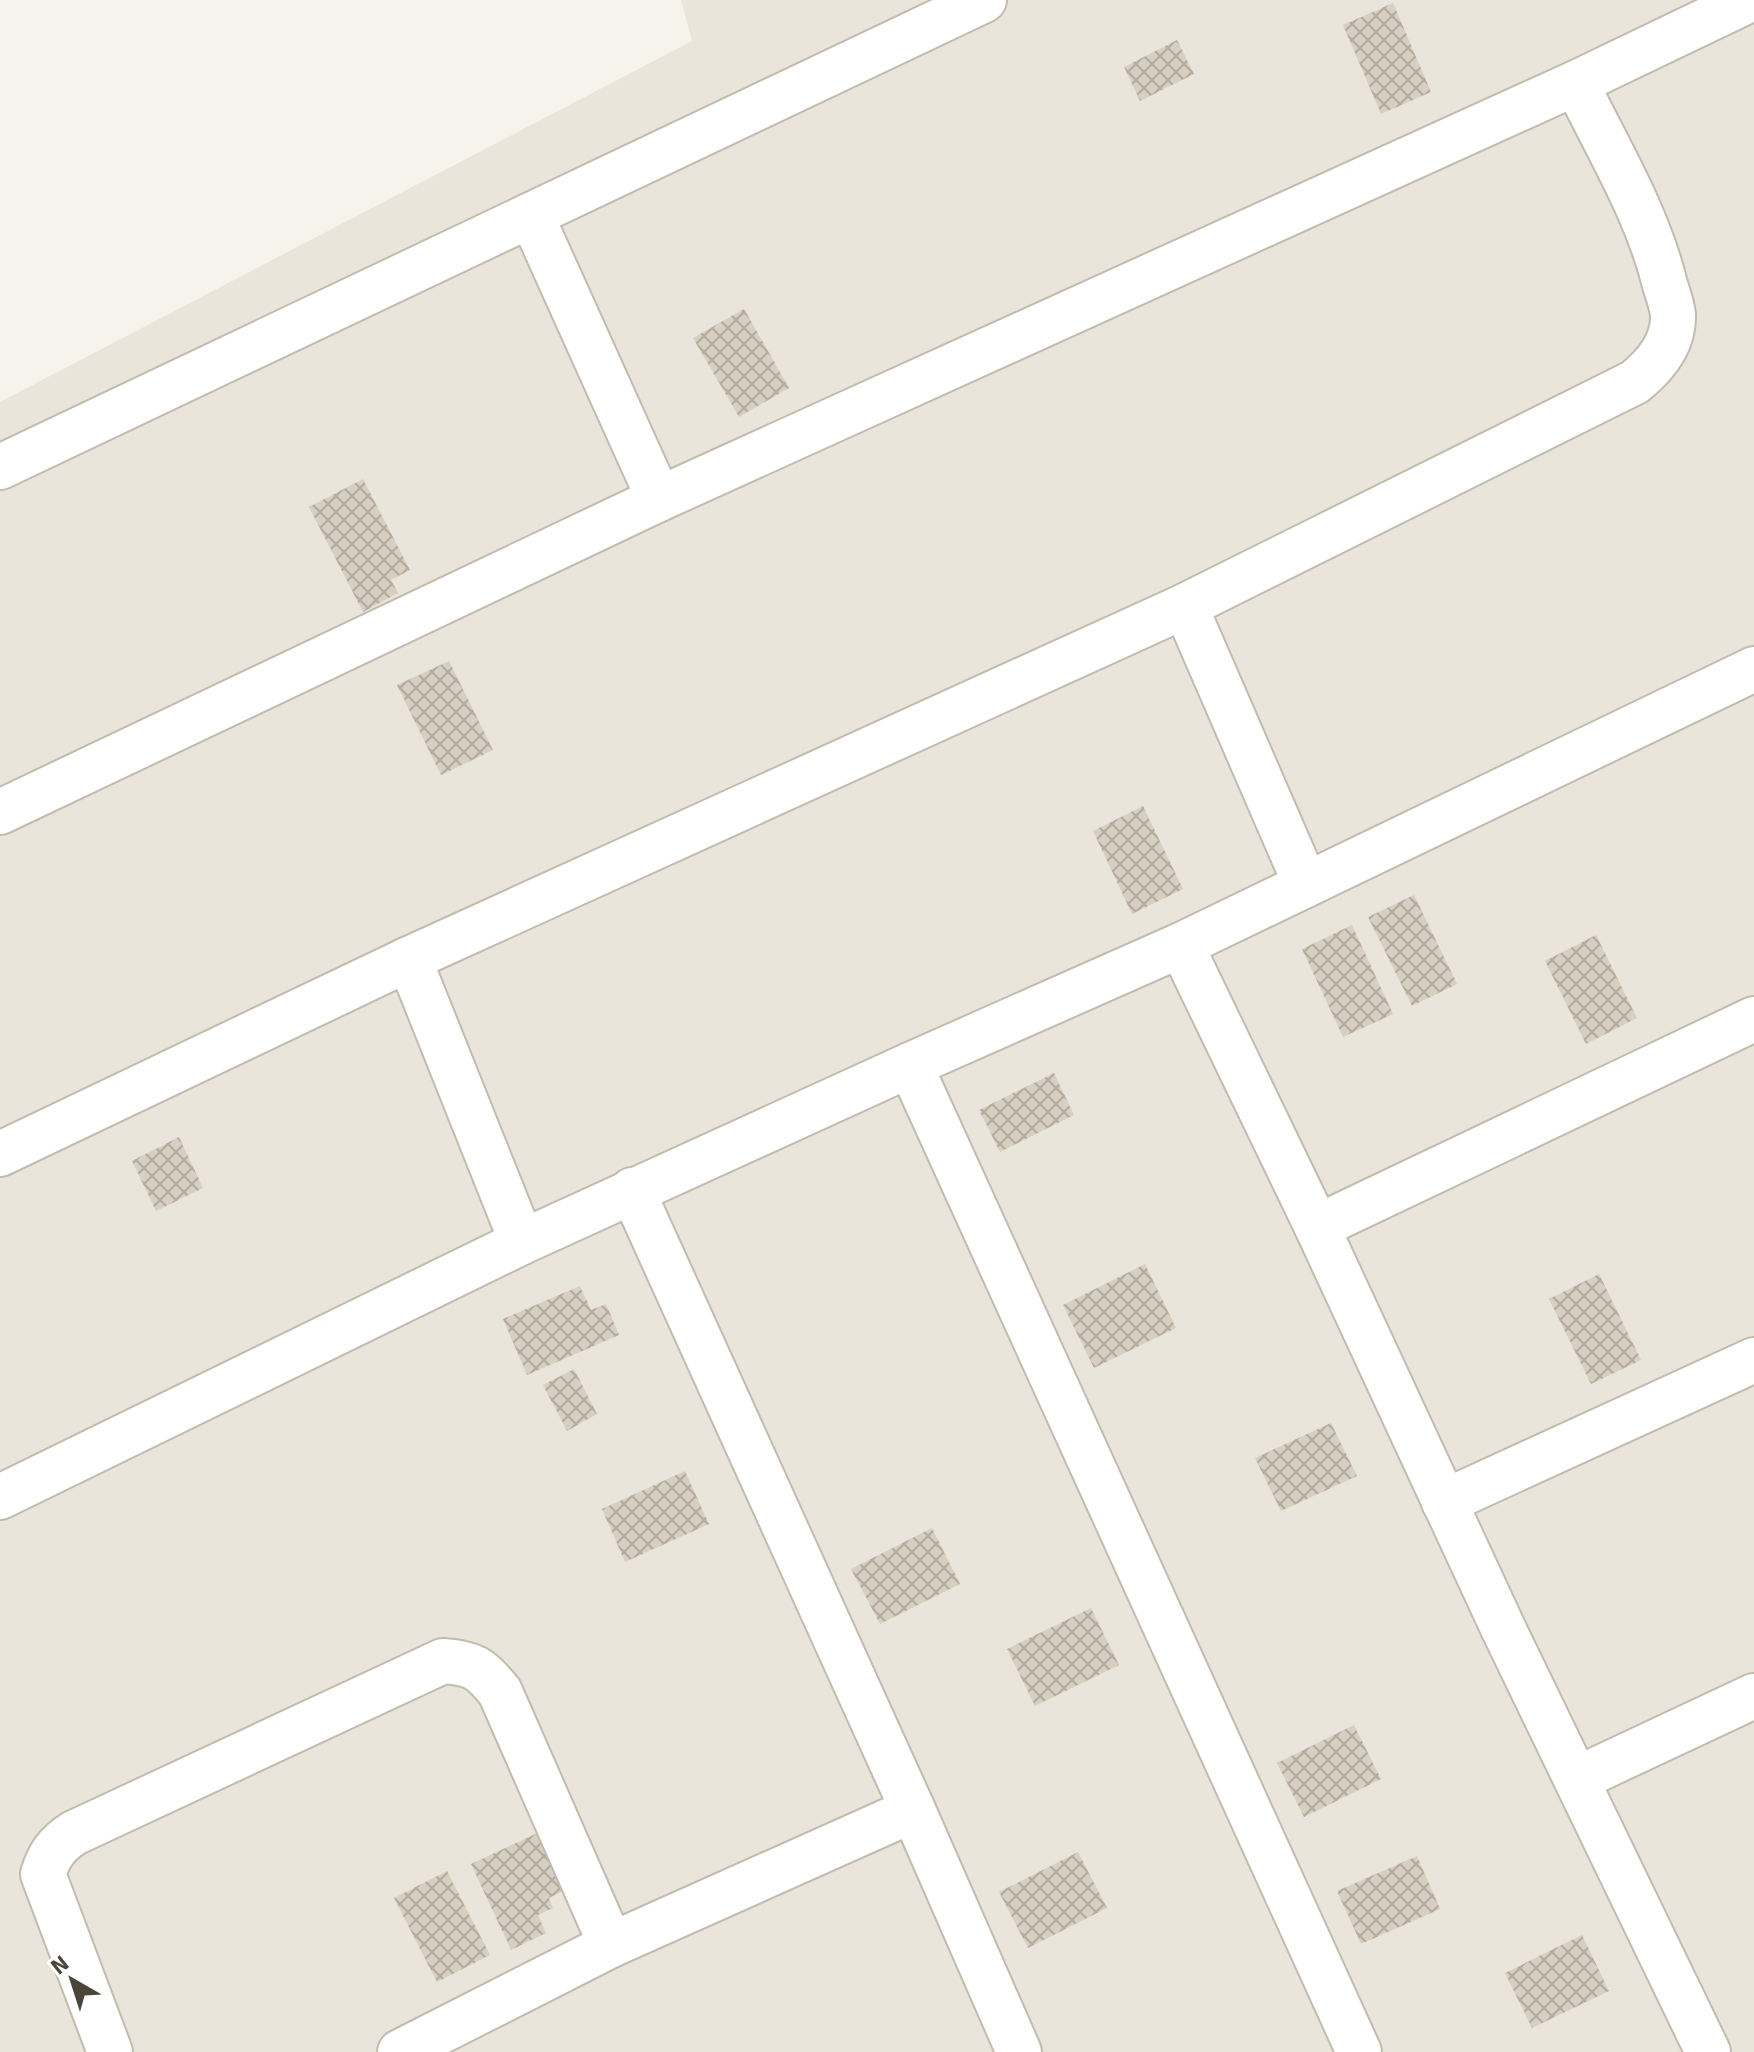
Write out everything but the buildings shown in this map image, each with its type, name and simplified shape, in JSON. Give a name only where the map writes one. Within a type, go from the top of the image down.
[{"type":"street","points":[[0,467],[984,0]]},
{"type":"street","points":[[0,812],[659,499],[1576,83],[1749,0]]},
{"type":"street","points":[[0,1154],[409,959],[1185,606],[1635,382],[1661,355],[1673,315],[1647,228],[1576,83]]},
{"type":"street","points":[[531,215],[659,499]]},
{"type":"street","points":[[1185,606],[1306,885]]},
{"type":"street","points":[[0,1497],[632,1190],[1181,945],[1754,669]]},
{"type":"street","points":[[1181,945],[1708,2052]]},
{"type":"street","points":[[409,959],[522,1242]]},
{"type":"street","points":[[1317,1227],[1754,1019]]},
{"type":"street","points":[[910,1065],[1359,2052]]},
{"type":"street","points":[[632,1190],[913,1810],[1019,2052]]},
{"type":"street","points":[[1444,1502],[1754,1360]]},
{"type":"street","points":[[110,2052],[43,1874],[49,1856],[74,1833],[443,1661],[464,1662],[484,1672],[500,1692],[611,1945]]},
{"type":"street","points":[[1577,1779],[1754,1696]]},
{"type":"street","points":[[400,2052],[611,1945],[913,1810]]},
{"type":"shaded area","points":[[681,0],[1754,0],[1754,2052],[0,2052],[0,402],[692,41]]}]
